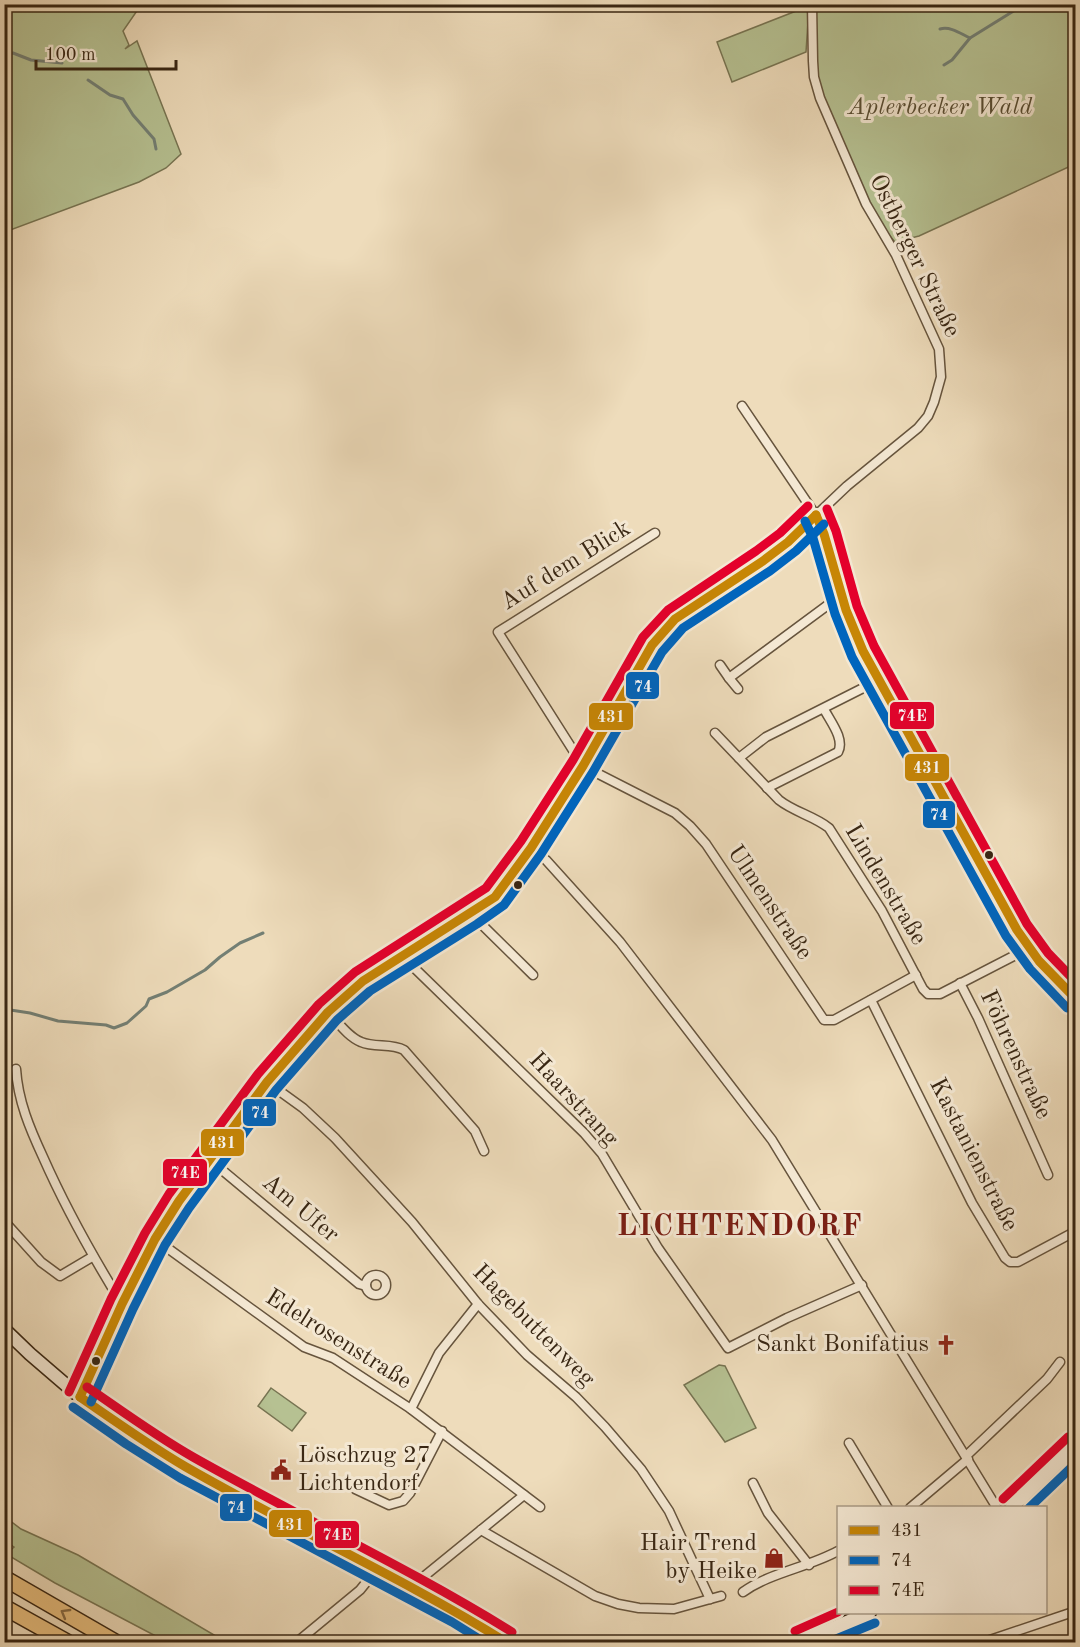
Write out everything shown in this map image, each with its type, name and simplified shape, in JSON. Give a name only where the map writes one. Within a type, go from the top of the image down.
[{"type":"highway","points":[[4,1578],[115,1642]]},
{"type":"highway","points":[[6,1608],[67,1642]]},
{"type":"street","name":"Ostberger Straße","points":[[80,1397],[122,1304],[155,1239],[179,1201],[267,1082],[328,1012],[363,981],[495,897],[531,848],[583,766],[646,654],[675,619],[788,542],[848,486],[918,428],[934,402],[941,361],[934,335],[896,255],[866,204],[820,98],[813,61],[812,4]]},
{"type":"street","points":[[742,406],[816,515],[825,532],[840,596],[850,626],[1017,930],[1029,948],[1076,1000]]},
{"type":"street","name":"Auf dem Blick","points":[[583,766],[498,632],[655,532]]},
{"type":"street","points":[[729,678],[840,596]]},
{"type":"street","points":[[720,665],[738,689]]},
{"type":"street","points":[[739,758],[766,737],[879,680]]},
{"type":"street","points":[[767,788],[838,752],[841,747],[840,741],[824,709]]},
{"type":"street","name":"Lindenstraße","points":[[715,733],[789,808],[829,828],[882,911],[923,989],[928,994],[940,994],[1029,948]]},
{"type":"street","name":"Ulmenstraße","points":[[583,766],[675,813],[690,826],[705,844],[824,1020],[834,1020],[916,975]]},
{"type":"street","points":[[531,848],[546,860],[620,942],[772,1140],[996,1506]]},
{"type":"street","points":[[471,914],[533,975]]},
{"type":"street","name":"Haarstrang","points":[[402,956],[596,1147],[658,1248],[728,1348],[787,1318],[862,1285]]},
{"type":"street","name":"Föhrenstraße","points":[[960,983],[978,1018],[1048,1176]]},
{"type":"street","name":"Kastanienstraße","points":[[871,1000],[972,1203],[1005,1258],[1010,1262],[1018,1262],[1075,1233]]},
{"type":"street","points":[[328,1012],[355,1039],[404,1050],[475,1131],[484,1151]]},
{"type":"street","points":[[16,1069],[17,1087],[27,1122],[60,1196],[122,1304]]},
{"type":"street","name":"Hagebuttenweg","points":[[267,1082],[303,1108],[375,1180],[478,1304],[527,1355],[581,1402],[641,1469],[669,1511],[710,1599]]},
{"type":"street","name":"Am Ufer","points":[[210,1160],[359,1284],[366,1286]]},
{"type":"street","points":[[4,1221],[40,1262],[60,1276],[93,1257]]},
{"type":"street","name":"Edelrosenstraße","points":[[155,1239],[304,1347],[333,1358],[411,1409],[540,1507]]},
{"type":"street","points":[[411,1409],[439,1353],[478,1304]]},
{"type":"street","points":[[4,1329],[80,1397],[133,1434],[186,1467],[479,1624],[506,1642]]},
{"type":"street","points":[[912,1506],[967,1457],[1047,1379],[1060,1362]]},
{"type":"street","points":[[355,1489],[389,1505],[404,1501],[442,1431]]},
{"type":"street","points":[[849,1443],[887,1506]]},
{"type":"street","points":[[1013,1506],[1076,1446]]},
{"type":"street","points":[[753,1483],[768,1513],[809,1565]]},
{"type":"street","points":[[411,1587],[524,1496]]},
{"type":"street","points":[[481,1530],[595,1596],[618,1604],[639,1608],[674,1609],[721,1596]]},
{"type":"street","points":[[743,1592],[752,1586],[809,1565],[837,1551]]},
{"type":"street","points":[[297,1642],[360,1590],[377,1569]]},
{"type":"street","points":[[984,1642],[1076,1611]]},
{"type":"street","points":[[800,1642],[865,1614]]},
{"type":"street","points":[[1019,1631],[1023,1642]]},
{"type":"green space","points":[[5,4],[141,5],[123,31],[129,45],[125,49],[137,41],[181,154],[166,168],[139,182],[5,232]]},
{"type":"green space","name":"Aplerbecker Wald","points":[[814,5],[1075,5],[1075,164],[919,236],[895,242],[877,221],[851,166],[816,77]]},
{"type":"green space","points":[[809,6],[806,52],[732,82],[717,42]]},
{"type":"green space","points":[[719,1365],[725,1366],[756,1428],[725,1442],[684,1385]]},
{"type":"green space","points":[[271,1388],[306,1413],[292,1431],[258,1406]]},
{"type":"green space","points":[[5,1517],[21,1529],[78,1555],[226,1642],[167,1642],[55,1583],[6,1554],[14,1547],[5,1541]]},
{"type":"waterway","points":[[944,65],[952,60],[970,38],[1025,4]]},
{"type":"waterway","points":[[940,29],[952,29],[970,38]]},
{"type":"waterway","points":[[4,55],[13,53],[31,60],[62,63]]},
{"type":"waterway","points":[[88,80],[110,95],[123,99],[133,115],[154,139],[156,149]]},
{"type":"waterway","points":[[4,1009],[58,1021],[106,1025],[114,1028],[127,1023],[146,1006],[149,999],[167,992],[205,970],[240,943],[263,933]]},
{"type":"transit line","name":"74E","points":[[69,1392],[111,1299],[145,1233],[169,1194],[258,1074],[319,1004],[355,972],[486,888],[521,841],[573,760],[643,637],[668,610],[756,551],[780,533],[808,506]]},
{"type":"transit line","name":"74E","points":[[827,509],[836,531],[857,606],[874,646],[1027,924],[1048,953],[1076,982]]},
{"type":"transit line","name":"431","points":[[816,515],[824,534],[846,610],[863,651],[1017,930],[1039,961],[1076,999]]},
{"type":"transit line","name":"431","points":[[80,1397],[122,1304],[155,1239],[179,1201],[267,1082],[328,1012],[363,981],[495,897],[531,848],[583,766],[652,645],[675,619],[763,561],[788,542],[816,515]]},
{"type":"transit line","name":"74","points":[[805,521],[813,538],[835,614],[852,657],[1006,936],[1030,969],[1067,1008]]},
{"type":"transit line","name":"74","points":[[91,1402],[165,1245],[189,1208],[276,1090],[337,1020],[370,991],[504,905],[541,854],[593,772],[662,652],[683,628],[770,571],[796,551],[824,524]]},
{"type":"transit line","name":"74E","points":[[87,1387],[193,1457],[394,1564],[512,1632]]},
{"type":"transit line","name":"431","points":[[80,1397],[186,1467],[427,1596],[506,1642]]},
{"type":"transit line","name":"74","points":[[73,1407],[180,1478],[452,1622],[484,1642]]},
{"type":"transit line","name":"74E","points":[[1003,1499],[1068,1437]]},
{"type":"transit line","name":"74","points":[[1031,1506],[1076,1463]]},
{"type":"transit line","name":"74E","points":[[795,1631],[837,1612]]},
{"type":"transit line","name":"74","points":[[829,1642],[875,1623]]},
{"type":"place","name":"Sankt Bonifatius","points":[[946,1345]]},
{"type":"place","name":"Löschzug 27 Lichtendorf","points":[[281,1470]]},
{"type":"place","name":"Hair Trend by Heike","points":[[774,1558]]},
{"type":"district","name":"LICHTENDORF","points":[[740,1227]]}]
